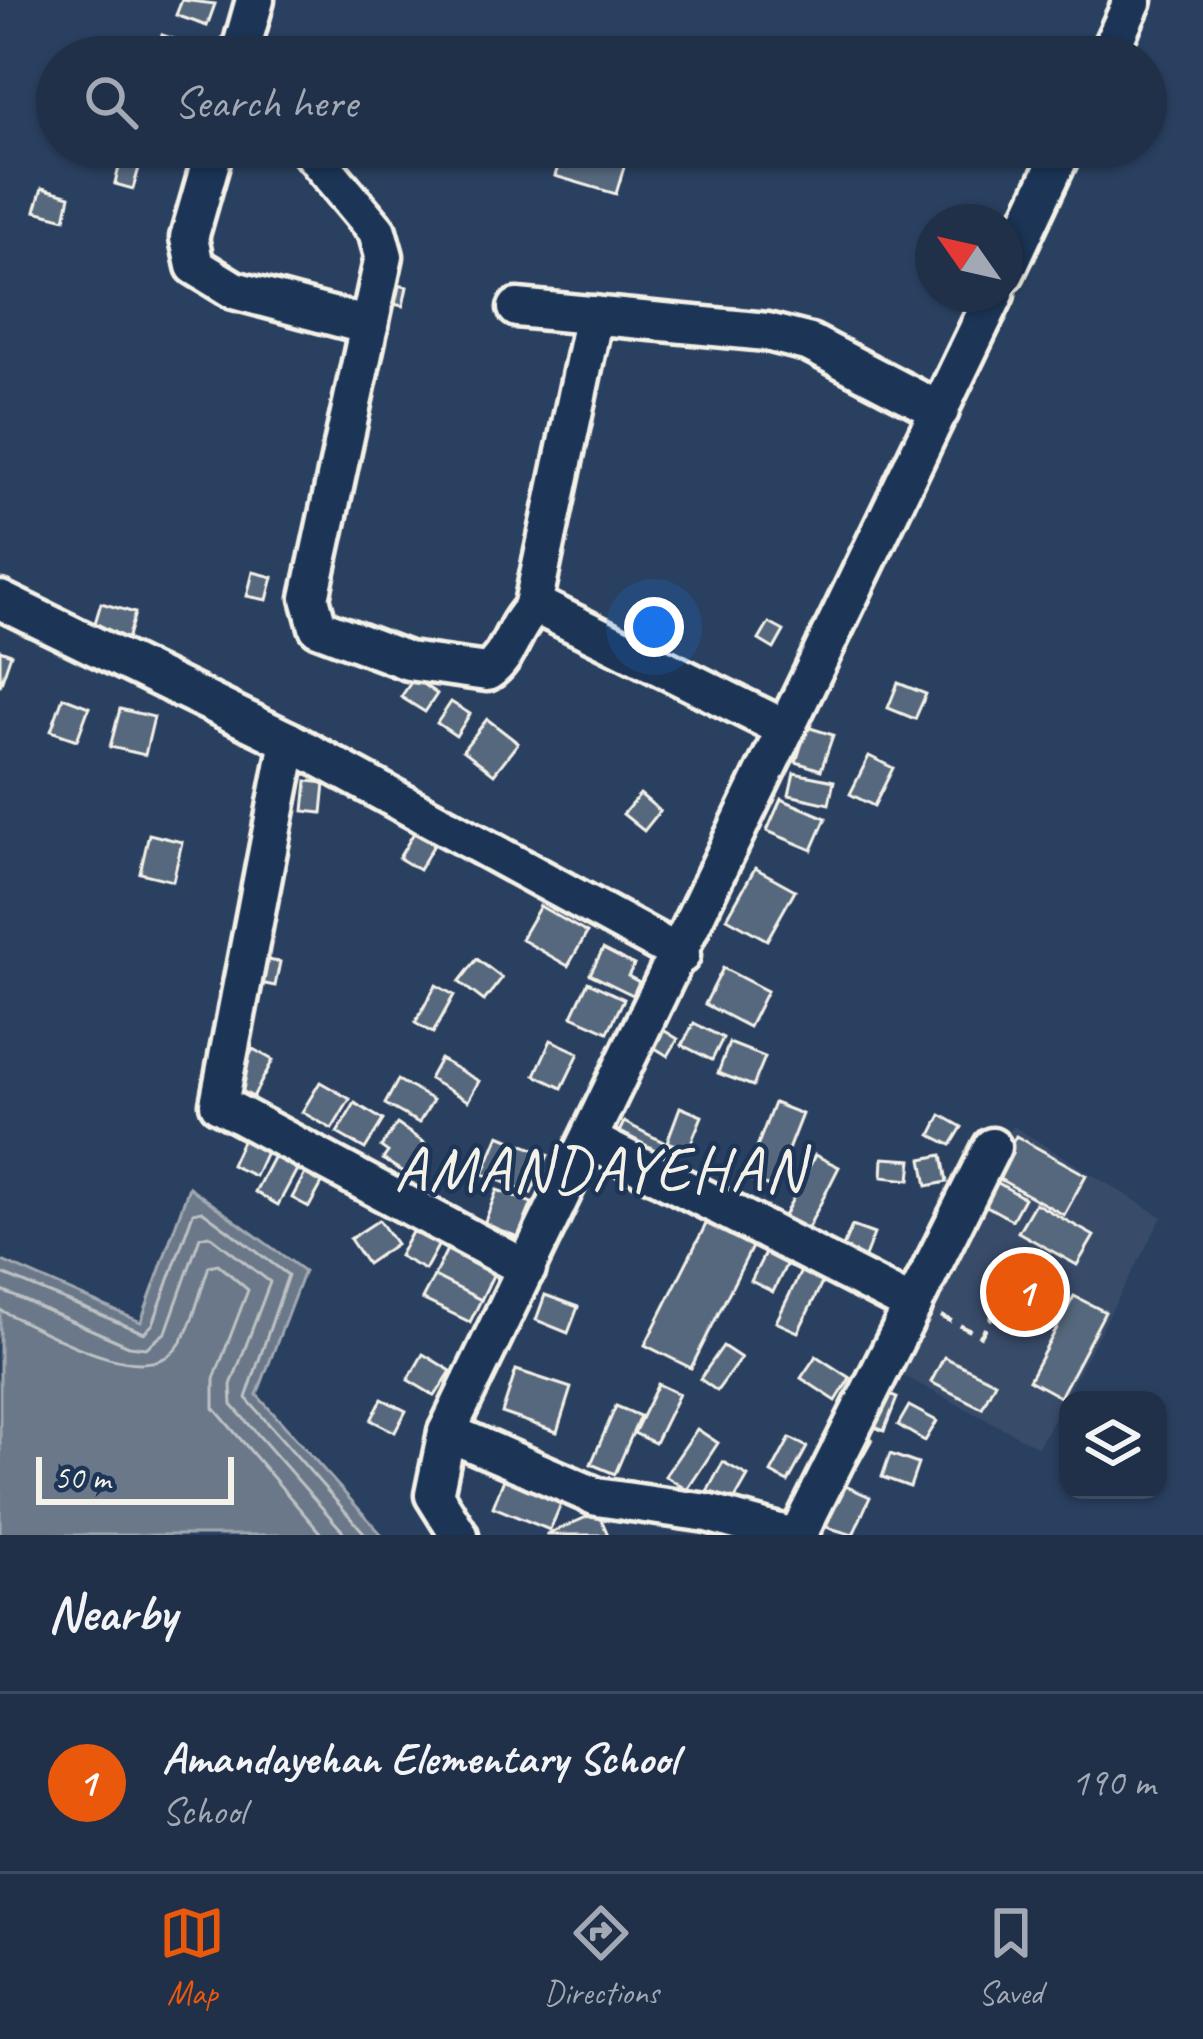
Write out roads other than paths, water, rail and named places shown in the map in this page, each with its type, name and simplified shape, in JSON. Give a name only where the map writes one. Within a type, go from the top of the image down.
[{"type":"street","points":[[245,36],[255,0]]},
{"type":"street","points":[[1116,36],[1133,0]]},
{"type":"street","points":[[209,168],[189,238],[195,266],[234,290],[369,326]]},
{"type":"street","points":[[324,168],[377,231],[384,256],[310,614],[318,627],[408,661],[487,672],[500,663],[519,621],[532,609],[594,315]]},
{"type":"street","points":[[1023,235],[1054,168]]},
{"type":"street","points":[[517,308],[767,332],[810,343],[940,411]]},
{"type":"street","points":[[459,1535],[434,1495],[447,1432],[681,955],[987,312]]},
{"type":"street","points":[[0,600],[289,742],[681,955]]},
{"type":"street","points":[[532,609],[544,609],[786,729]]},
{"type":"street","points":[[289,742],[219,1104],[527,1269]]},
{"type":"street","points":[[590,1140],[914,1306]]},
{"type":"street","points":[[798,1535],[992,1147]]},
{"type":"street","points":[[447,1432],[597,1497],[707,1513],[788,1535]]},
{"type":"water","points":[[189,1187],[304,1271],[257,1395],[382,1535],[0,1535],[0,1260],[141,1322]]},
{"type":"place","name":"Amandayehan Elementary School","points":[[1025,1292]]},
{"type":"district","name":"AMANDAYEHAN","points":[[600,1168]]}]
